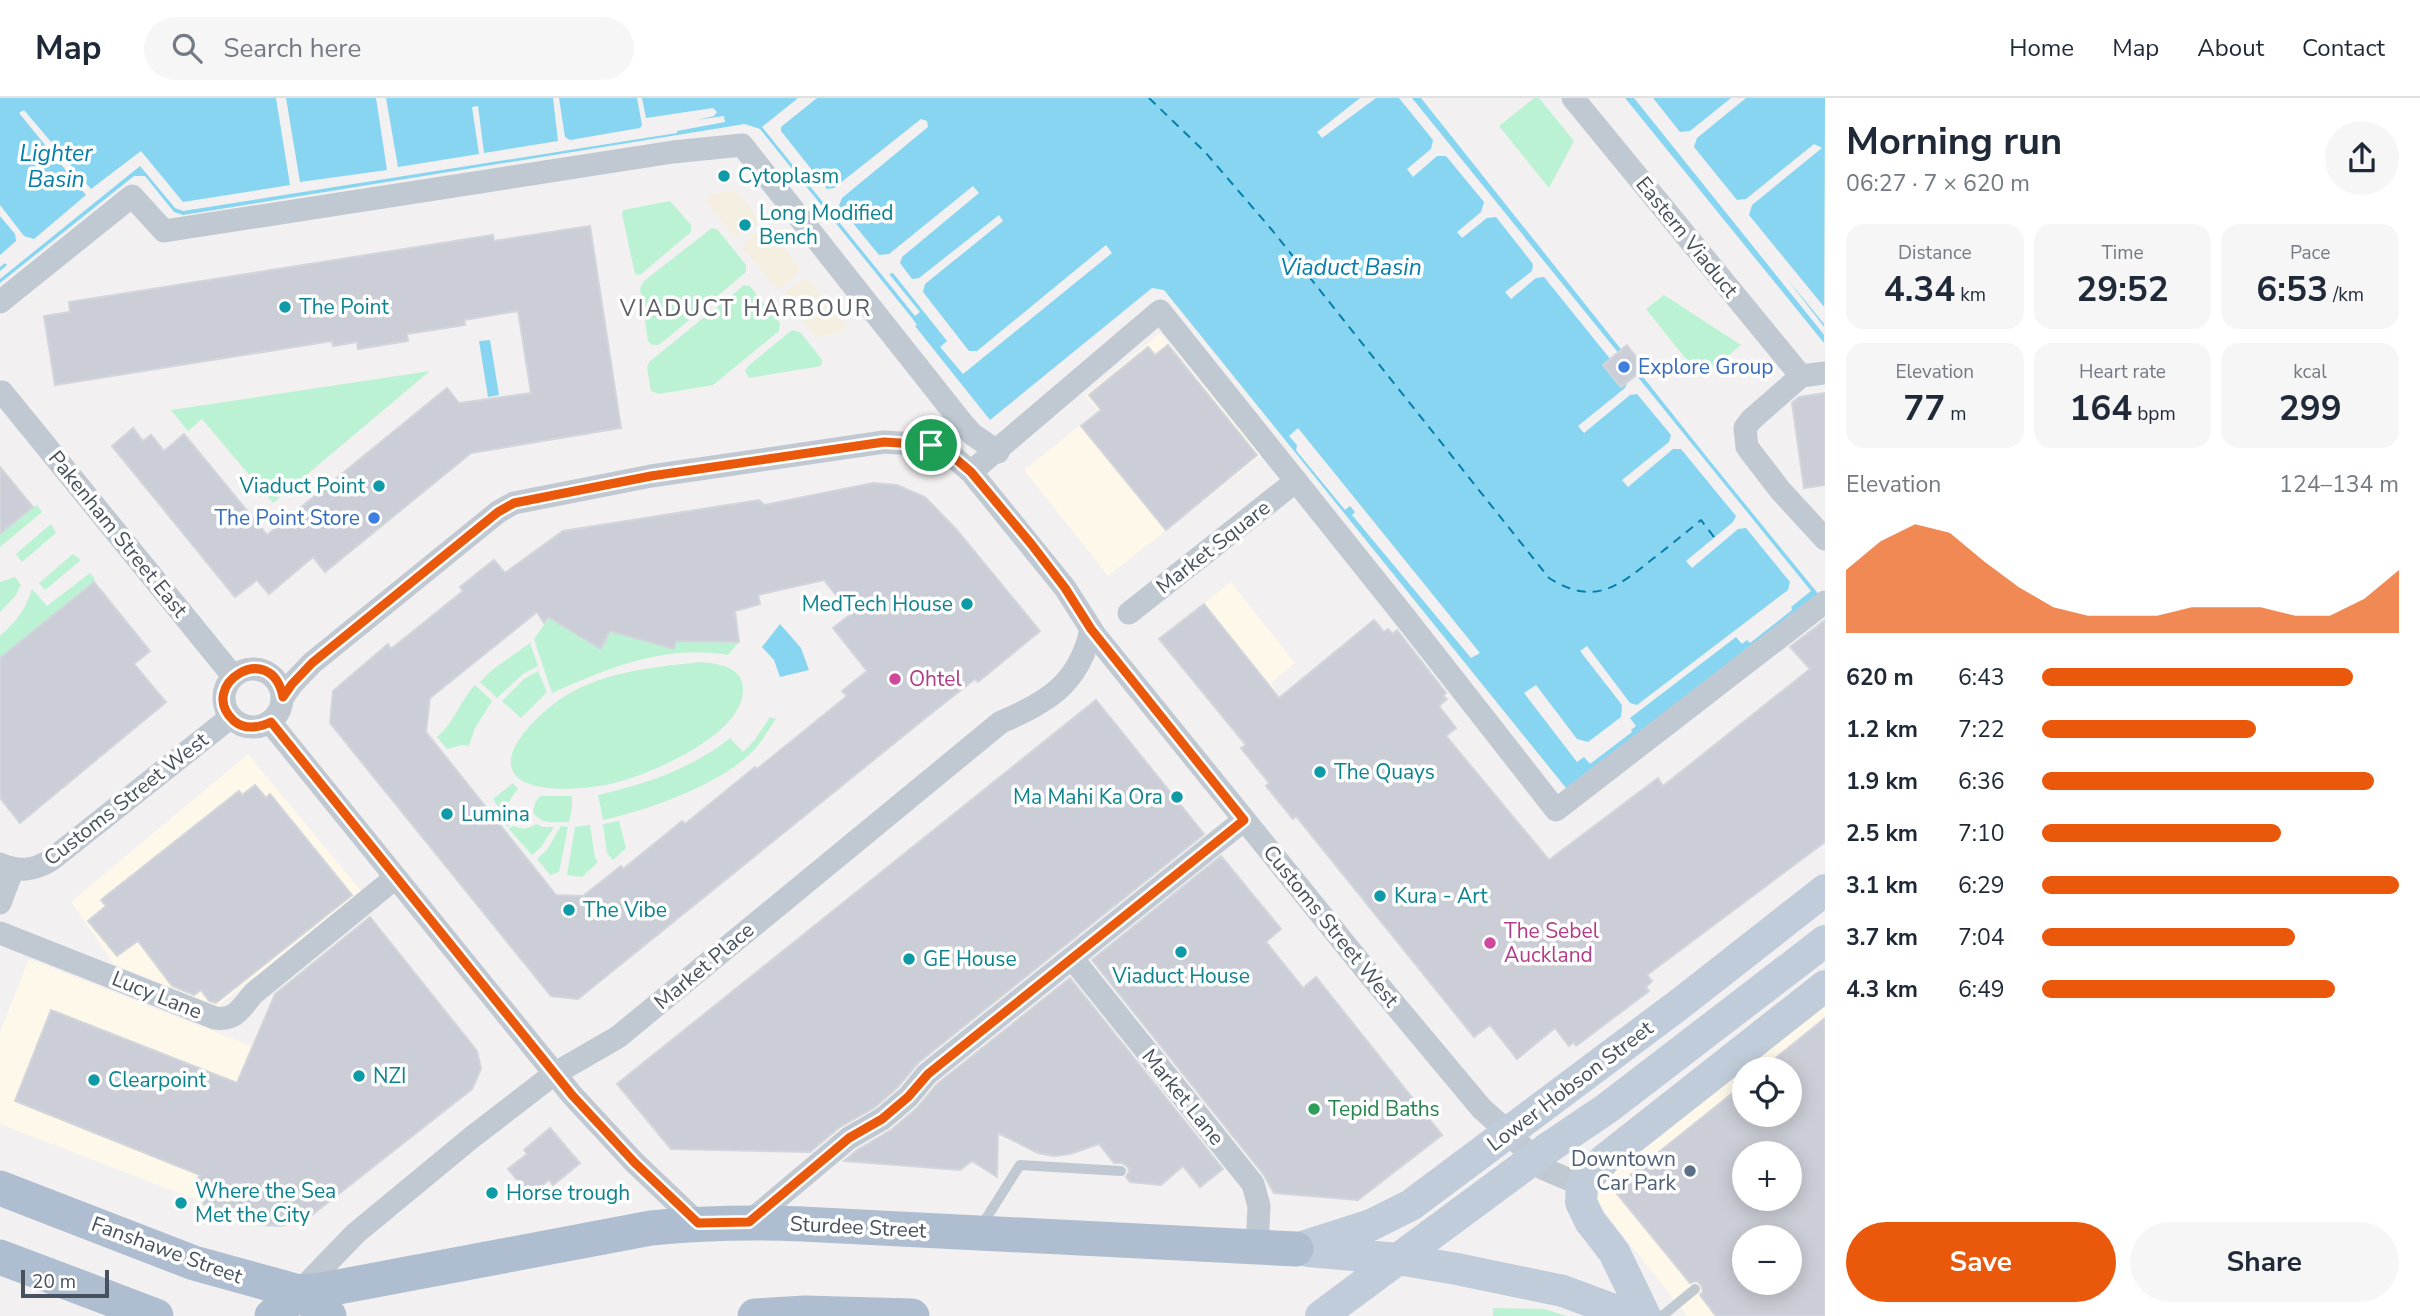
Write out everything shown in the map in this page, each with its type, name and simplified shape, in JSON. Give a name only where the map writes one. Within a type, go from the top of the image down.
[{"type":"main road","name":"Lower Hobson Street","points":[[1296,1249],[1391,1217],[1443,1182],[1507,1131],[1681,1003],[1825,890]]},
{"type":"main road","name":"Lower Hobson Street","points":[[1321,1316],[1548,1147],[1606,1109],[1825,941]]},
{"type":"main road","points":[[1645,1316],[1615,1252],[1585,1212],[1581,1202],[1582,1185],[1604,1160],[1825,986]]},
{"type":"main road","name":"Fanshawe Street","points":[[0,1188],[194,1264],[299,1292],[329,1316]]},
{"type":"main road","name":"Sturdee Street","points":[[299,1292],[322,1290],[651,1228],[698,1223],[749,1222],[1296,1249]]},
{"type":"main road","points":[[1296,1249],[1398,1259],[1457,1269],[1563,1291],[1630,1316]]},
{"type":"main road","points":[[0,1257],[156,1316]]},
{"type":"main road","points":[[272,1316],[299,1292]]},
{"type":"main road","points":[[755,1316],[805,1313],[912,1316]]},
{"type":"street","name":"Eastern Viaduct","points":[[1573,98],[1801,376]]},
{"type":"street","points":[[0,302],[132,196],[164,231],[673,152],[741,145],[963,424],[972,434],[998,452]]},
{"type":"street","points":[[971,472],[998,452],[1160,312],[1556,810],[1825,601]]},
{"type":"street","points":[[1825,373],[1801,376],[1751,420],[1745,428],[1744,438],[1747,447],[1780,490],[1825,539]]},
{"type":"street","name":"Pakenham Street East","points":[[2,392],[233,676]]},
{"type":"street","name":"Customs Street West","points":[[283,697],[312,663],[498,512],[514,503],[651,476],[884,442],[931,445],[950,454],[971,472],[1057,577],[1091,629],[1244,820],[1482,1109],[1544,1170],[1582,1185]]},
{"type":"street","name":"Market Square","points":[[1129,613],[1296,481]]},
{"type":"street","name":"Market Place","points":[[299,1292],[356,1233],[471,1138],[554,1074],[618,1037],[1001,722],[1030,710],[1051,696],[1079,666],[1086,653],[1091,629]]},
{"type":"street","points":[[251,668],[261,669],[276,680],[283,697],[277,716],[271,722],[254,728],[246,727],[231,717],[226,710],[224,692],[233,676],[251,668]]},
{"type":"street","name":"Customs Street West","points":[[0,903],[7,866],[33,869],[51,860],[231,717]]},
{"type":"street","points":[[271,722],[554,1074],[634,1162],[698,1223]]},
{"type":"street","points":[[749,1222],[849,1138],[882,1119],[908,1097],[928,1074],[1244,820]]},
{"type":"street","name":"Lucy Lane","points":[[0,933],[215,1018],[228,1018],[240,1012],[254,993],[394,878]]},
{"type":"street","name":"Market Lane","points":[[1072,958],[1253,1184],[1259,1206],[1257,1248]]},
{"type":"lane","points":[[976,1233],[1020,1165],[1121,1171]]},
{"type":"lane","points":[[1662,1316],[1695,1289]]},
{"type":"shaded area","points":[[1160,333],[1262,455],[1108,576],[1024,470],[1098,411],[1085,395]]},
{"type":"shaded area","points":[[1231,582],[1295,663],[1271,683],[1275,689],[1230,726],[1159,639]]},
{"type":"shaded area","points":[[248,754],[361,891],[217,1007],[114,964],[71,902]]},
{"type":"shaded area","points":[[369,916],[477,1052],[481,1069],[472,1089],[308,1218],[281,1226],[262,1225],[0,1124],[0,1032],[29,959],[251,1046],[275,993]]},
{"type":"shaded area","name":"Downtown Car Park","points":[[1825,999],[1825,1316],[1687,1316],[1598,1201],[1599,1184],[1732,1075],[1732,1127],[1802,1127],[1802,1057],[1754,1057]]},
{"type":"green space","points":[[1534,98],[1539,98],[1574,141],[1549,188],[1499,126]]},
{"type":"green space","points":[[670,201],[691,225],[691,232],[640,275],[635,274],[623,210]]},
{"type":"green space","points":[[712,228],[717,229],[746,265],[746,272],[664,341],[652,345],[648,341],[640,288],[644,281]]},
{"type":"green space","points":[[744,285],[750,286],[780,323],[779,331],[713,385],[659,394],[651,391],[647,368],[649,362]]},
{"type":"green space","points":[[1664,295],[1741,345],[1701,378],[1646,309]]},
{"type":"green space","points":[[792,330],[800,332],[822,360],[821,366],[749,378],[745,371],[748,366]]},
{"type":"green space","points":[[430,371],[273,503],[202,419],[188,431],[171,410]]},
{"type":"green space","points":[[37,505],[42,512],[0,547],[0,534]]},
{"type":"green space","points":[[51,524],[56,533],[22,562],[16,554]]},
{"type":"green space","points":[[73,554],[81,560],[45,590],[39,583]]},
{"type":"green space","points":[[90,573],[95,579],[94,582],[0,658],[0,636],[20,615],[32,589],[47,606]]},
{"type":"green space","points":[[15,577],[21,585],[0,612],[0,582]]},
{"type":"green space","points":[[557,606],[570,631],[600,649],[612,625],[629,636],[673,649],[676,641],[739,642],[728,655],[682,653],[637,660],[552,693],[534,639]]},
{"type":"green space","points":[[530,643],[538,666],[523,674],[497,698],[480,682]]},
{"type":"green space","points":[[701,662],[730,668],[740,677],[743,691],[739,708],[727,723],[690,751],[626,780],[589,787],[540,787],[521,780],[513,771],[511,760],[521,737],[559,700],[591,683],[627,672]]},
{"type":"green space","points":[[538,671],[547,692],[521,718],[502,701],[524,679]]},
{"type":"green space","points":[[475,685],[492,701],[475,728],[469,746],[447,749],[437,737]]},
{"type":"green space","points":[[770,717],[776,719],[764,737],[736,766],[681,795],[603,820],[598,795],[633,786],[684,767],[730,738],[743,752]]},
{"type":"green space","points":[[513,783],[518,789],[508,805],[507,814],[512,823],[507,827],[495,811],[499,808],[493,799]]},
{"type":"green space","points":[[540,796],[572,796],[569,822],[549,822],[536,816],[533,812]]},
{"type":"green space","points":[[619,821],[626,848],[613,860],[607,853],[603,824]]},
{"type":"green space","points":[[536,824],[554,827],[541,847],[532,855],[509,829],[513,826],[525,828]]},
{"type":"green space","points":[[590,825],[598,862],[582,877],[567,875],[575,827]]},
{"type":"green space","points":[[561,826],[568,827],[559,872],[550,875],[537,859],[547,850]]},
{"type":"green space","points":[[1493,1308],[1544,1309],[1567,1316],[1493,1316]]},
{"type":"sand","points":[[735,190],[758,218],[756,224],[737,237],[731,234],[706,201],[710,194]]},
{"type":"sand","points":[[762,228],[768,229],[799,267],[797,275],[781,288],[773,285],[743,248],[744,243]]},
{"type":"sand","points":[[803,279],[810,281],[846,325],[844,332],[816,337],[784,299],[785,293]]},
{"type":"water","name":"Viaduct Basin","points":[[0,98],[1421,98],[1820,596],[1566,788],[1164,290],[1152,288],[990,420],[760,129],[745,124],[183,215],[174,212],[145,176],[134,176],[0,283]]},
{"type":"water","points":[[1625,98],[1825,98],[1824,343]]},
{"type":"water","points":[[490,340],[499,395],[488,397],[479,341]]},
{"type":"water","points":[[780,624],[801,648],[809,670],[780,677],[774,660],[762,647]]},
{"type":"pier","points":[[276,98],[286,98],[300,182],[387,170],[376,98],[386,98],[398,167],[479,154],[472,107],[478,106],[484,153],[558,141],[553,98],[559,98],[565,137],[570,140],[640,128],[642,125],[637,98],[642,98],[646,118],[713,108],[717,112],[714,116],[697,120],[724,116],[725,122],[677,133],[183,211],[175,208],[140,166],[0,279],[0,271],[7,265],[5,263],[0,267],[0,255],[16,241],[15,234],[0,216],[0,205],[24,236],[34,239],[86,195],[19,113],[24,110],[91,189],[141,151],[183,202],[290,185]]},
{"type":"pier","points":[[798,98],[817,98],[781,127],[781,131],[827,189],[834,188],[921,119],[927,121],[928,127],[842,198],[839,206],[879,255],[889,254],[973,186],[979,193],[902,257],[900,263],[912,279],[919,278],[999,215],[1003,221],[925,284],[923,292],[969,351],[977,351],[1106,245],[1112,253],[963,374],[940,347],[947,341],[893,273],[889,274],[920,312],[915,316],[762,127]]},
{"type":"pier","points":[[1360,98],[1376,98],[1322,138],[1317,132]]},
{"type":"pier","points":[[1399,98],[1412,98],[1811,591],[1791,607],[1792,610],[1750,643],[1747,640],[1742,644],[1736,637],[1630,718],[1636,726],[1632,732],[1590,764],[1584,757],[1577,762],[1524,693],[1536,685],[1577,739],[1588,742],[1621,717],[1622,705],[1580,651],[1587,646],[1630,703],[1637,705],[1788,590],[1790,582],[1746,528],[1738,529],[1692,568],[1686,561],[1733,522],[1736,516],[1681,449],[1673,449],[1628,487],[1622,480],[1669,442],[1671,435],[1637,394],[1630,395],[1584,433],[1578,426],[1625,388],[1628,381],[1544,277],[1536,278],[1511,299],[1505,292],[1532,271],[1533,264],[1496,217],[1487,218],[1462,238],[1457,232],[1481,212],[1484,202],[1446,156],[1437,156],[1413,177],[1407,169],[1431,149],[1433,140]]},
{"type":"pier","points":[[1634,98],[1653,98],[1680,132],[1690,131],[1731,98],[1746,98],[1697,138],[1694,147],[1737,200],[1746,199],[1814,144],[1822,148],[1752,205],[1749,215],[1825,308],[1825,325],[1787,279],[1825,328],[1825,336]]},
{"type":"pier","points":[[1298,428],[1480,653],[1471,658],[1352,515],[1355,512],[1350,506],[1345,510],[1299,454],[1297,445],[1289,436]]},
{"type":"building","points":[[590,226],[621,428],[471,453],[325,572],[313,557],[269,594],[257,580],[235,597],[112,446],[133,428],[143,441],[151,435],[164,451],[184,434],[267,535],[447,388],[459,403],[531,393],[518,311],[464,320],[465,325],[407,334],[408,341],[358,349],[357,342],[333,346],[332,341],[55,385],[44,316],[70,312],[69,302],[493,235],[494,241]]},
{"type":"building","points":[[1168,345],[1257,455],[1166,530],[1081,426],[1101,410],[1089,395],[1148,347],[1155,355]]},
{"type":"building","name":"Explore Group","points":[[1627,345],[1645,368],[1621,387],[1603,365]]},
{"type":"building","points":[[1825,393],[1825,485],[1804,488],[1792,403],[1799,397]]},
{"type":"building","points":[[0,467],[33,507],[0,534]]},
{"type":"building","points":[[873,483],[897,485],[925,497],[956,529],[1040,631],[978,682],[975,679],[928,716],[578,999],[551,996],[330,723],[333,691],[388,644],[391,649],[463,591],[460,587],[494,560],[505,573],[563,531],[759,500],[764,505]],"holes":[[[824,580],[851,614],[833,628],[867,671],[842,691],[847,696],[685,824],[682,821],[623,869],[621,866],[583,896],[556,895],[426,732],[430,698],[537,612],[544,623],[548,617],[601,649],[610,631],[674,649],[676,641],[739,642],[735,611],[760,604],[758,595]]]},
{"type":"building","points":[[94,582],[150,651],[134,664],[166,702],[20,823],[0,798],[0,658]]},
{"type":"building","points":[[1204,604],[1279,698],[1374,620],[1384,632],[1388,629],[1393,634],[1397,630],[1446,693],[1443,696],[1447,699],[1439,706],[1456,728],[1446,736],[1549,860],[1658,778],[1663,786],[1810,669],[1790,647],[1825,620],[1825,842],[1647,975],[1652,981],[1646,987],[1649,991],[1576,1046],[1574,1042],[1569,1046],[1555,1028],[1517,1059],[1490,1025],[1474,1037],[1296,816],[1293,819],[1266,786],[1269,783],[1241,748],[1246,745],[1159,639]]},
{"type":"building","name":"GE House","points":[[1096,700],[1204,834],[918,1063],[898,1087],[874,1108],[840,1127],[810,1152],[671,1149],[617,1084]]},
{"type":"building","points":[[255,785],[266,798],[270,794],[352,895],[216,1003],[209,1001],[201,990],[194,995],[172,986],[138,941],[117,956],[88,921],[106,906],[101,900],[239,791],[242,795]]},
{"type":"building","points":[[1221,856],[1281,929],[1266,942],[1303,988],[1316,977],[1442,1135],[1358,1200],[1274,1193],[1264,1175],[1092,960]]},
{"type":"building","name":"NZI","points":[[370,917],[477,1051],[481,1069],[472,1089],[308,1218],[281,1226],[262,1225],[203,1204],[211,1185],[197,1180],[200,1175],[15,1101],[51,1010],[237,1083],[275,994]]},
{"type":"building","points":[[1070,978],[1223,1169],[1200,1187],[1183,1166],[1161,1185],[1130,1182],[1126,1177],[1128,1167],[1122,1163],[1114,1163],[1099,1144],[1070,1154],[1054,1156],[1038,1153],[998,1133],[997,1177],[972,1161],[960,1170],[844,1161],[891,1130],[917,1108],[937,1084]]},
{"type":"building","name":"Downtown Car Park","points":[[1825,1018],[1825,1316],[1716,1316],[1700,1295],[1703,1291],[1701,1285],[1697,1281],[1690,1283],[1613,1189],[1732,1093],[1732,1127],[1802,1127],[1802,1057],[1777,1057]]},
{"type":"building","points":[[550,1128],[580,1163],[553,1185],[549,1180],[530,1195],[508,1169],[527,1154],[524,1150]]},
{"type":"ferry route","points":[[1149,98],[1205,152],[1272,230],[1549,578],[1578,591],[1590,592],[1614,586],[1638,571],[1701,520],[1717,541]]},
{"type":"place","name":"Cytoplasm","points":[[724,176]]},
{"type":"place","name":"Long Modified Bench","points":[[745,225]]},
{"type":"place","name":"The Point","points":[[285,307]]},
{"type":"place","name":"Explore Group","points":[[1624,367]]},
{"type":"place","name":"Viaduct Point","points":[[379,486]]},
{"type":"place","name":"The Point Store","points":[[374,518]]},
{"type":"place","name":"MedTech House","points":[[967,604]]},
{"type":"place","name":"Ohtel","points":[[895,679]]},
{"type":"place","name":"The Quays","points":[[1320,772]]},
{"type":"place","name":"Ma Mahi Ka Ora","points":[[1177,797]]},
{"type":"place","name":"Lumina","points":[[447,814]]},
{"type":"place","name":"Kura - Art","points":[[1380,896]]},
{"type":"place","name":"The Vibe","points":[[569,910]]},
{"type":"place","name":"The Sebel Auckland","points":[[1490,943]]},
{"type":"place","name":"Viaduct House","points":[[1181,952]]},
{"type":"place","name":"GE House","points":[[909,959]]},
{"type":"place","name":"NZI","points":[[359,1076]]},
{"type":"place","name":"Clearpoint","points":[[94,1080]]},
{"type":"place","name":"Tepid Baths","points":[[1314,1109]]},
{"type":"place","name":"Downtown Car Park","points":[[1690,1171]]},
{"type":"place","name":"Horse trough","points":[[492,1193]]},
{"type":"place","name":"Where the Sea Met the City","points":[[181,1203]]},
{"type":"district","name":"VIADUCT HARBOUR","points":[[746,308]]},
{"type":"route","points":[[884,442],[931,445],[961,462],[1032,545],[1065,588],[1091,629],[1244,820],[928,1074],[908,1097],[882,1119],[849,1138],[749,1222],[698,1223],[634,1162],[572,1095],[394,878],[271,722],[254,728],[237,723],[226,710],[224,692],[233,676],[251,668],[269,673],[281,688],[283,697],[312,663],[498,512],[514,503],[651,476],[884,442]]},
{"type":"water label","name":"Lighter Basin","points":[[56,166]]}]
